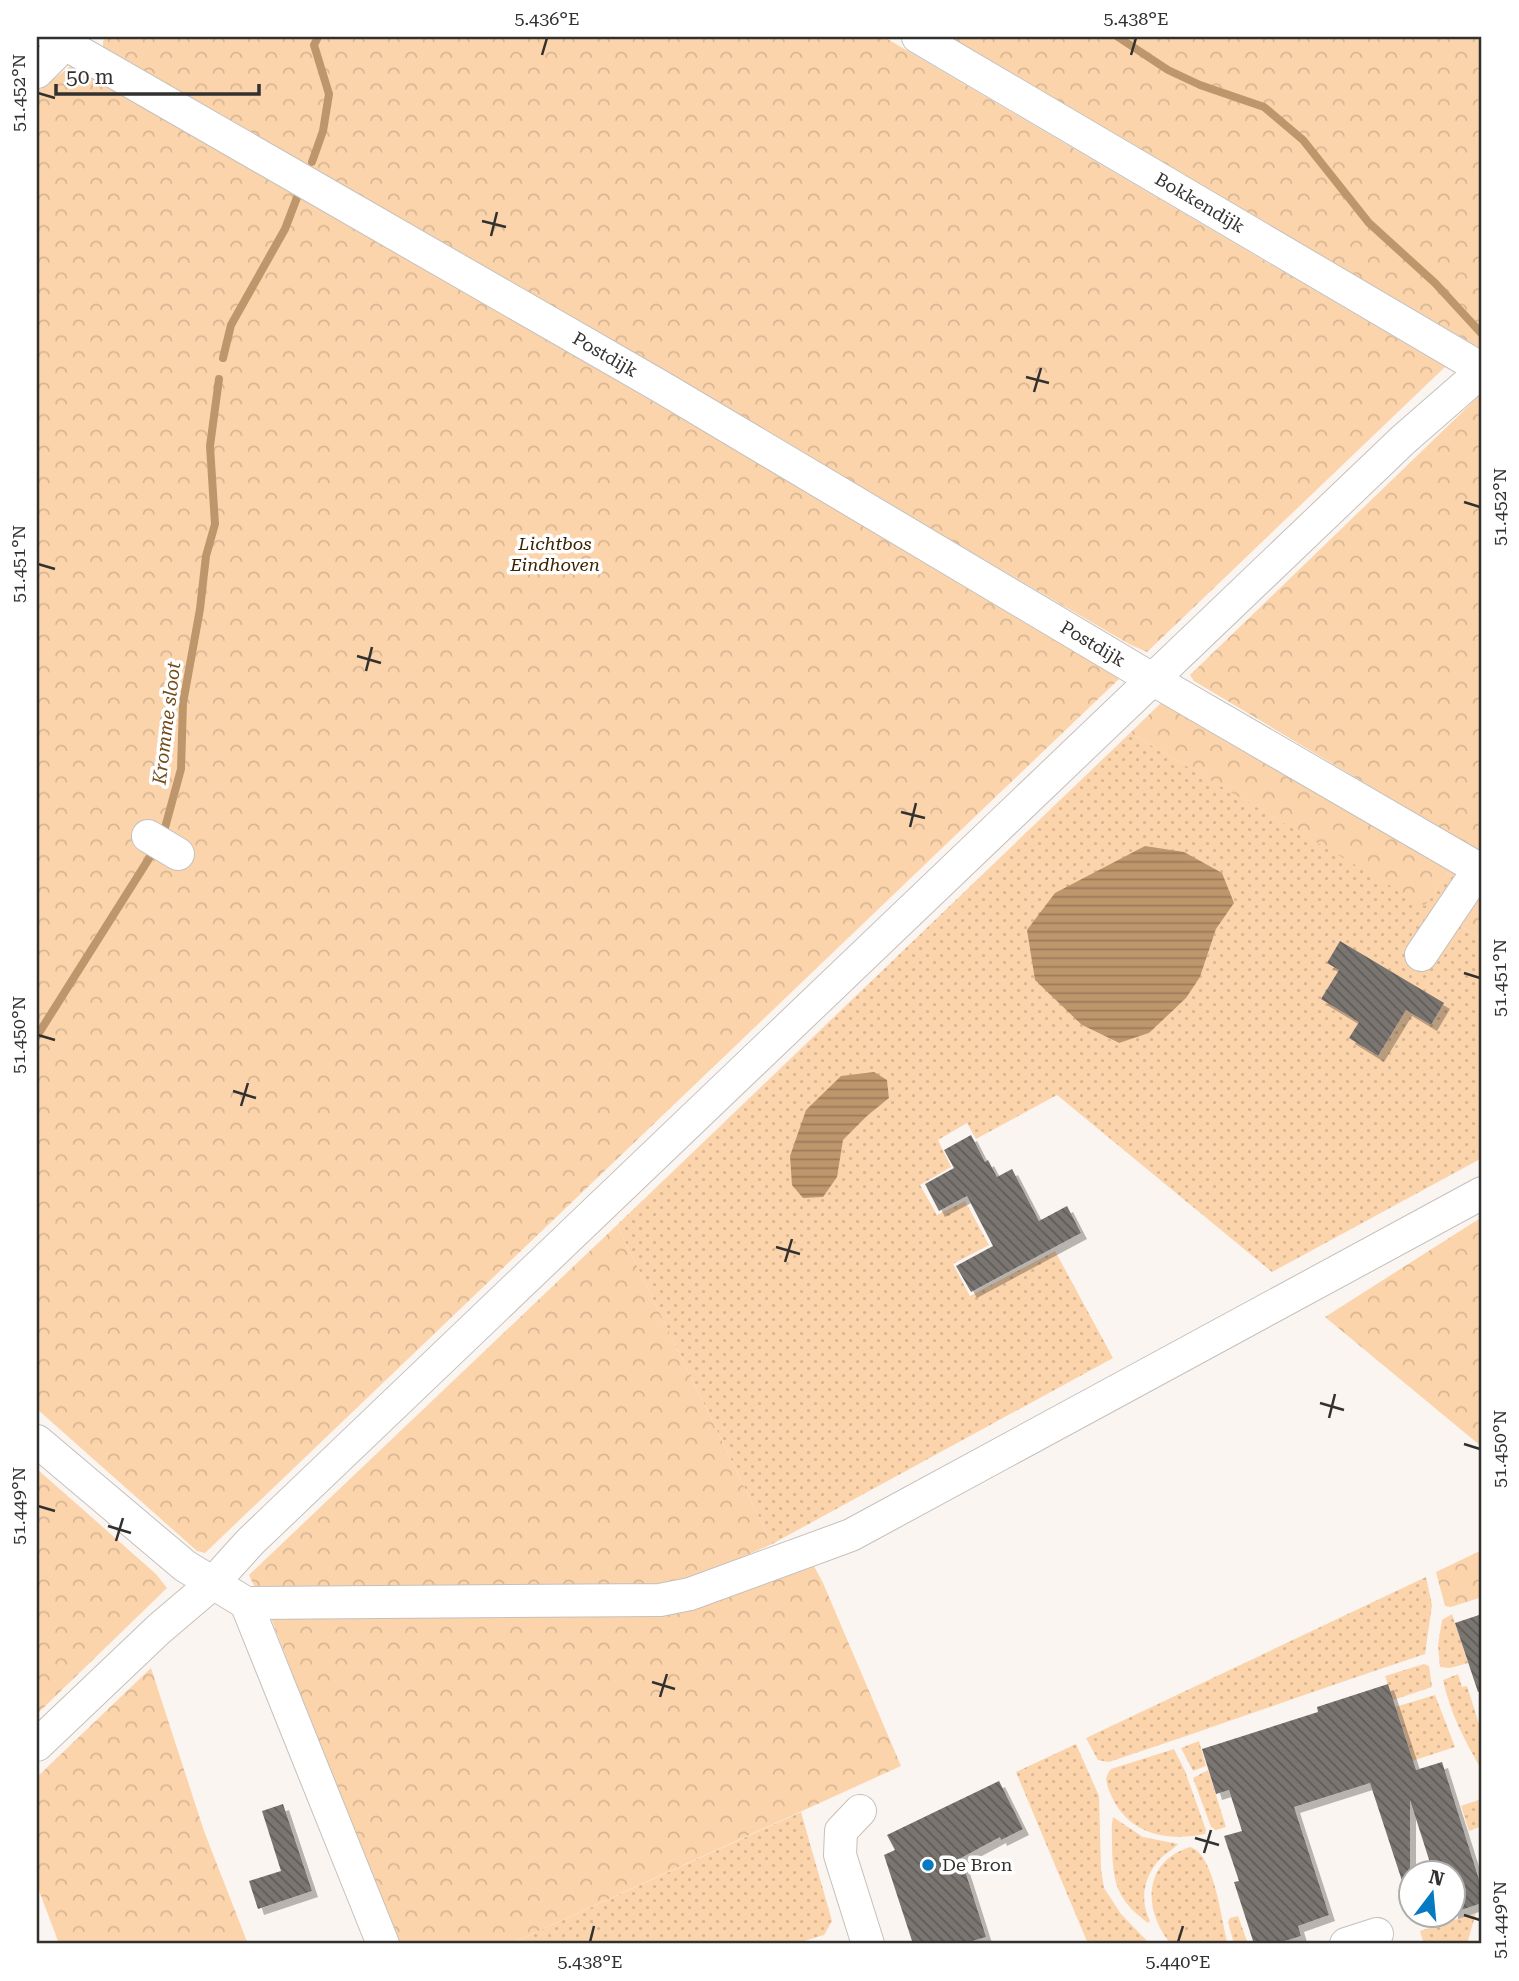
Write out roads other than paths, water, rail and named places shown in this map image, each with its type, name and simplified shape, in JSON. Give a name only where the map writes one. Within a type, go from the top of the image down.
[{"type":"street","name":"Bokkendijk","points":[[918,37],[1482,370]]},
{"type":"street","points":[[37,72],[63,39]]},
{"type":"street","name":"Postdijk","points":[[63,39],[663,388],[1152,679],[1481,870]]},
{"type":"street","points":[[37,1745],[159,1629],[213,1583],[250,1542],[1152,679],[1403,440],[1482,370]]},
{"type":"street","points":[[1421,955],[1481,870]]},
{"type":"street","points":[[37,1441],[185,1566],[246,1603],[660,1600],[690,1594],[851,1535],[1482,1193]]},
{"type":"street","points":[[246,1603],[383,1944]]},
{"type":"street","points":[[860,1811],[841,1831],[840,1855],[867,1944]]},
{"type":"street","points":[[1346,1944],[1377,1934]]},
{"type":"waterway","name":"Kromme sloot","points":[[312,162],[323,131],[329,94],[314,45],[318,37]]},
{"type":"waterway","points":[[1118,37],[1168,70],[1200,85],[1264,107],[1303,140],[1369,223],[1435,283],[1482,334]]},
{"type":"waterway","name":"Kromme sloot","points":[[223,358],[231,325],[285,229],[301,187]]},
{"type":"waterway","name":"Kromme sloot","points":[[163,835],[181,769],[183,703],[200,609],[206,556],[215,524],[210,446],[219,379]]},
{"type":"waterway","name":"Kromme sloot","points":[[37,1036],[155,849]]},
{"type":"place","name":"De Bron","points":[[928,1865]]},
{"type":"park label","name":"Lichtbos Eindhoven","points":[[555,554]]}]
